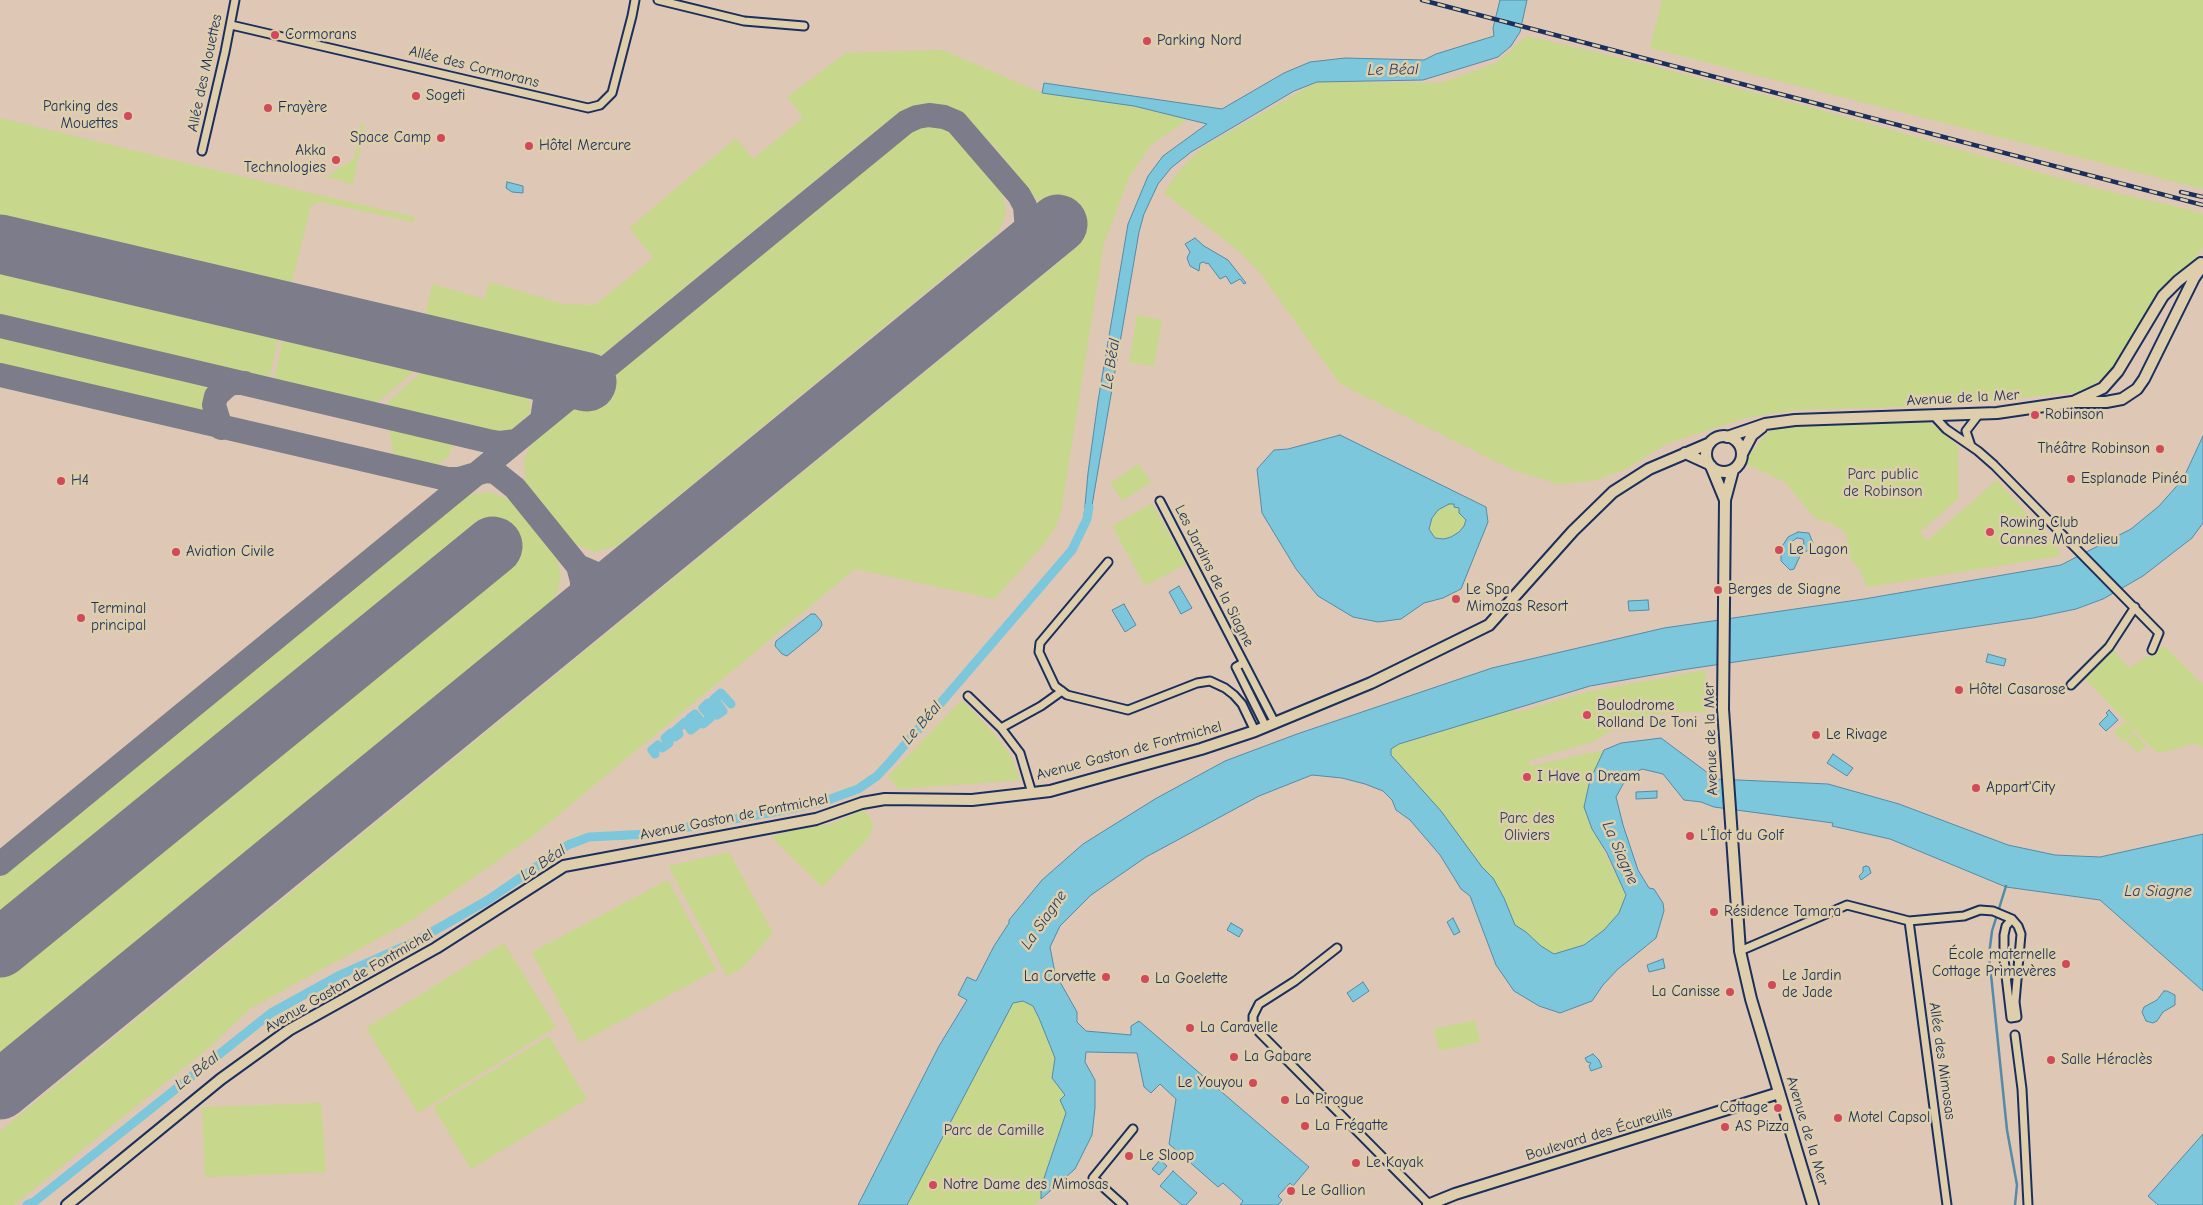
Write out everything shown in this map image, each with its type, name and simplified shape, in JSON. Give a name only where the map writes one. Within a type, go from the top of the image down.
[{"type":"main road","name":"Avenue de la Mer","points":[[2072,402],[2102,388],[2118,372],[2163,296],[2184,276],[2203,263]]},
{"type":"main road","name":"Avenue de la Mer","points":[[1727,436],[1764,424],[1796,420],[2014,412],[2072,402],[2106,402],[2122,399],[2136,389],[2150,367],[2203,263]]},
{"type":"main road","points":[[1725,500],[1733,470],[1739,463],[1752,435],[1764,424]]},
{"type":"main road","points":[[1725,500],[1706,453],[1710,443],[1718,437],[1727,436],[1736,441],[1742,454]]},
{"type":"main road","name":"Avenue Gaston de Fontmichel","points":[[67,1205],[221,1079],[289,1030],[436,948],[564,866],[816,819],[862,803],[885,799],[972,800],[1032,794],[1067,787],[1202,749],[1255,731],[1371,683],[1489,625],[1573,531],[1614,492],[1637,476],[1710,443]]},
{"type":"main road","points":[[1685,453],[1721,472],[1733,470]]},
{"type":"main road","name":"Avenue de la Mer","points":[[1725,500],[1723,675],[1726,770],[1740,951],[1746,984],[1813,1205]]},
{"type":"main road","name":"Boulevard des Écureuils","points":[[1435,1204],[1779,1092]]},
{"type":"street","name":"Allée des Mouettes","points":[[202,151],[231,25],[234,0]]},
{"type":"street","name":"Allée des Cormorans","points":[[231,25],[588,108],[600,104],[612,93],[635,0]]},
{"type":"street","points":[[658,0],[744,21],[804,26]]},
{"type":"street","points":[[1966,431],[1979,414]]},
{"type":"street","points":[[1950,432],[1951,422],[1958,415],[1971,446]]},
{"type":"street","points":[[1934,416],[1950,432],[1994,465],[2135,607],[2159,633],[2152,650]]},
{"type":"street","name":"Les Jardins de la Siagne","points":[[1160,501],[1243,663],[1236,667],[1270,725]]},
{"type":"street","points":[[1108,562],[1040,643],[1043,662],[1056,686],[1066,695],[1133,710],[1197,683],[1210,681],[1225,688],[1234,695],[1242,704],[1255,731]]},
{"type":"street","points":[[2071,685],[2109,646],[2135,607]]},
{"type":"street","points":[[1001,728],[1041,706],[1062,691]]},
{"type":"street","points":[[968,696],[1001,728],[1020,753],[1032,794]]},
{"type":"street","points":[[1740,951],[1847,905],[1909,921],[1964,916],[1980,910],[1993,911],[2012,919],[2018,926],[2021,934],[2015,1002],[2017,1017],[2012,1018],[2006,983],[2004,935],[2006,926],[2012,919]]},
{"type":"street","name":"Allée des Mimosas","points":[[1909,921],[1947,1205]]},
{"type":"street","points":[[1337,948],[1295,981],[1259,1004],[1253,1016],[1253,1022],[1259,1032],[1435,1204]]},
{"type":"street","points":[[2015,1035],[2022,1089],[2028,1205]]},
{"type":"street","points":[[1123,1205],[1093,1178],[1133,1129]]},
{"type":"green space","points":[[1662,0],[2203,0],[2203,189],[1650,48]]},
{"type":"green space","points":[[1527,36],[1645,64],[1817,109],[2098,189],[2203,214],[2203,248],[2186,269],[2151,303],[2139,330],[2122,358],[2103,378],[2082,392],[1935,406],[1796,410],[1746,418],[1666,444],[1628,468],[1594,481],[1558,484],[1513,470],[1340,384],[1261,274],[1240,252],[1164,193],[1178,172],[1203,147],[1317,82],[1441,83],[1496,63]]},
{"type":"green space","points":[[943,50],[1042,93],[1134,106],[1187,120],[1151,145],[1129,178],[1104,243],[1061,512],[1055,528],[1041,548],[994,599],[855,569],[533,836],[409,922],[251,1008],[212,1045],[14,1205],[0,1205],[0,1131],[1076,248],[993,145],[960,112],[924,104],[884,124],[598,358],[588,360],[565,357],[428,325],[425,317],[432,284],[484,299],[490,282],[563,304],[595,305],[653,258],[629,228],[736,138],[753,159],[803,118],[787,97],[846,53]]},
{"type":"green space","points":[[0,118],[415,217],[414,222],[320,202],[311,206],[289,293],[0,224]]},
{"type":"green space","name":"Space Camp","points":[[359,124],[365,125],[353,185],[337,179],[324,178],[354,159],[361,129]]},
{"type":"green space","points":[[927,125],[955,131],[1003,193],[1006,214],[998,233],[617,546],[595,552],[574,544],[526,485],[524,459],[533,442],[906,134]]},
{"type":"green space","points":[[0,268],[280,334],[268,383],[0,319]]},
{"type":"green space","points":[[1137,315],[1162,320],[1154,366],[1129,362]]},
{"type":"green space","points":[[0,332],[202,381],[209,387],[209,398],[205,408],[197,413],[0,367]]},
{"type":"green space","points":[[284,335],[418,368],[373,406],[273,384]]},
{"type":"green space","points":[[425,369],[518,390],[526,396],[531,404],[530,413],[505,435],[454,419],[445,425],[380,409]]},
{"type":"green space","name":"Parc public de Robinson","points":[[1928,421],[1958,446],[1958,499],[1920,532],[1927,541],[1997,480],[2056,546],[2060,556],[1867,587],[1860,570],[1851,560],[1846,533],[1830,523],[1815,518],[1785,482],[1744,463],[1764,436],[1773,429],[1786,425]]},
{"type":"green space","points":[[395,426],[452,439],[453,446],[448,457],[432,468],[397,460],[393,453],[389,431]]},
{"type":"green space","points":[[1139,464],[1151,482],[1122,501],[1110,483]]},
{"type":"green space","points":[[490,492],[510,500],[557,556],[561,577],[558,591],[550,603],[0,1052],[0,878],[469,495]]},
{"type":"green space","points":[[1152,503],[1186,564],[1145,586],[1112,526]]},
{"type":"green space","points":[[1449,504],[1454,504],[1459,508],[1466,520],[1464,526],[1451,537],[1444,539],[1435,538],[1429,529],[1432,518],[1438,510]]},
{"type":"green space","points":[[2164,646],[2203,685],[2203,748],[2194,743],[2165,752],[2156,752],[2083,677],[2112,649],[2129,668]]},
{"type":"green space","name":"Parc des Oliviers","points":[[1705,670],[1708,710],[1705,712],[1675,712],[1627,721],[1592,742],[1528,761],[1530,766],[1604,750],[1597,764],[1587,817],[1626,895],[1619,913],[1604,930],[1584,945],[1568,951],[1554,954],[1515,925],[1493,878],[1482,867],[1463,840],[1405,769],[1399,767],[1391,755],[1391,749],[1399,744],[1513,709],[1514,713],[1583,693]]},
{"type":"green space","points":[[962,700],[995,735],[1011,756],[1020,780],[898,789],[888,776]]},
{"type":"green space","points":[[2125,722],[2134,731],[2123,742],[2114,732]]},
{"type":"green space","points":[[2135,733],[2146,746],[2138,753],[2126,741]]},
{"type":"green space","points":[[864,810],[873,823],[871,835],[822,887],[771,837],[789,831],[831,824]]},
{"type":"green space","points":[[729,852],[773,933],[742,968],[727,976],[668,866]]},
{"type":"green space","points":[[668,880],[716,970],[580,1043],[532,952]]},
{"type":"green space","points":[[504,943],[556,1027],[418,1113],[366,1028]]},
{"type":"green space","name":"Parc de Camille","points":[[1023,1001],[1033,1006],[1039,1018],[1055,1058],[1052,1078],[1065,1095],[1061,1100],[1066,1113],[1041,1187],[1041,1199],[1034,1205],[907,1205],[1013,1003]]},
{"type":"green space","points":[[1475,1020],[1480,1042],[1439,1051],[1434,1029]]},
{"type":"green space","points":[[549,1036],[587,1099],[471,1169],[433,1107]]},
{"type":"green space","points":[[321,1103],[326,1172],[205,1177],[202,1107]]},
{"type":"water","points":[[1500,0],[1527,0],[1520,32],[1511,46],[1498,57],[1423,80],[1317,82],[1294,91],[1191,152],[1171,168],[1158,184],[1144,214],[1139,232],[1090,517],[1087,519],[1084,516],[1088,473],[1098,401],[1128,224],[1148,176],[1163,156],[1207,124],[1134,106],[1042,93],[1044,83],[1222,109],[1284,73],[1310,62],[1345,58],[1424,60],[1436,54],[1494,36],[1493,28]]},
{"type":"water","points":[[507,182],[523,186],[523,193],[512,192],[506,188]]},
{"type":"water","points":[[1195,238],[1204,246],[1228,260],[1246,283],[1244,284],[1240,279],[1231,284],[1226,276],[1220,279],[1208,263],[1200,263],[1199,271],[1190,266],[1187,258],[1190,252],[1185,244]]},
{"type":"water","points":[[1340,435],[1486,507],[1488,522],[1461,589],[1443,598],[1424,603],[1401,619],[1378,622],[1353,617],[1318,596],[1296,569],[1262,513],[1257,469],[1274,450],[1288,449]],"holes":[[[1449,504],[1454,504],[1454,507],[1459,508],[1459,513],[1466,520],[1464,526],[1451,537],[1444,539],[1435,538],[1429,529],[1432,518],[1438,510]]]},
{"type":"water","name":"La Siagne","points":[[2203,436],[2203,523],[2192,538],[2143,576],[2103,599],[2076,609],[2033,618],[1681,670],[1590,686],[1399,744],[1391,749],[1391,755],[1441,811],[1482,867],[1493,878],[1515,925],[1554,954],[1584,945],[1604,930],[1619,913],[1626,895],[1607,853],[1592,829],[1584,807],[1590,780],[1604,750],[1621,743],[1661,738],[1716,779],[1828,784],[1899,804],[2008,845],[2055,855],[2100,857],[2203,834],[2203,991],[2100,900],[2006,887],[1890,839],[1832,826],[1833,823],[1714,807],[1701,802],[1684,800],[1663,774],[1642,769],[1627,777],[1616,797],[1638,870],[1649,888],[1654,889],[1663,903],[1664,911],[1656,938],[1618,969],[1603,985],[1592,1001],[1560,1013],[1539,1006],[1514,991],[1496,965],[1470,896],[1461,889],[1440,855],[1410,820],[1396,810],[1392,800],[1383,791],[1342,778],[1312,775],[1259,796],[1146,857],[1091,895],[1060,926],[1050,947],[1055,973],[1077,1012],[1077,1022],[1086,1031],[1131,1035],[1131,1026],[1139,1021],[1309,1167],[1293,1186],[1290,1183],[1278,1196],[1282,1200],[1278,1205],[1240,1205],[1243,1201],[1223,1183],[1218,1187],[1169,1144],[1176,1099],[1160,1084],[1151,1093],[1144,1087],[1137,1053],[1086,1052],[1085,1062],[1095,1080],[1095,1108],[1092,1135],[1075,1169],[1041,1199],[1041,1187],[1066,1113],[1060,1100],[1065,1095],[1052,1078],[1055,1058],[1039,1018],[1033,1006],[1023,1001],[1013,1003],[907,1205],[858,1205],[939,1046],[967,1000],[958,995],[967,977],[976,981],[1009,920],[1042,880],[1083,844],[1155,799],[1225,761],[1297,734],[1492,668],[1664,628],[1864,599],[2061,565],[2131,529],[2159,506],[2183,479]]},
{"type":"water","points":[[1798,532],[1809,533],[1813,543],[1811,548],[1800,556],[1794,569],[1790,570],[1781,561],[1781,548],[1788,537]],"holes":[[[1797,538],[1803,539],[1804,543],[1800,550],[1795,551],[1791,549],[1790,543]]]},
{"type":"water","points":[[1179,586],[1192,608],[1181,614],[1169,592]]},
{"type":"water","points":[[1648,600],[1649,610],[1629,611],[1628,601]]},
{"type":"water","points":[[1124,604],[1136,625],[1125,632],[1112,610]]},
{"type":"water","points":[[811,614],[815,614],[821,621],[822,625],[819,630],[787,656],[782,654],[775,646],[776,641]]},
{"type":"water","points":[[1988,654],[2006,659],[2004,666],[1986,662]]},
{"type":"water","points":[[2109,710],[2118,720],[2106,731],[2099,724],[2108,715],[2106,713]]},
{"type":"water","points":[[1833,754],[1853,768],[1847,776],[1827,763]]},
{"type":"water","points":[[1657,791],[1657,798],[1636,799],[1636,792]]},
{"type":"water","points":[[1863,867],[1869,867],[1871,873],[1861,880],[1859,876],[1863,872]]},
{"type":"water","points":[[1453,918],[1460,932],[1454,935],[1447,922]]},
{"type":"water","points":[[1231,923],[1243,930],[1239,937],[1227,930]]},
{"type":"water","points":[[1663,959],[1665,968],[1649,972],[1647,965]]},
{"type":"water","points":[[1363,982],[1369,991],[1353,1002],[1347,993]]},
{"type":"water","points":[[2164,991],[2175,995],[2175,1005],[2163,1012],[2157,1021],[2153,1023],[2146,1021],[2142,1012],[2144,1007],[2157,1000]]},
{"type":"water","points":[[1593,1054],[1599,1060],[1602,1067],[1591,1071],[1589,1066],[1591,1063],[1587,1062],[1585,1058]]},
{"type":"water","points":[[2203,1134],[2203,1205],[2158,1205],[2148,1196]]},
{"type":"water","points":[[1160,1160],[1167,1166],[1159,1175],[1152,1169]]},
{"type":"water","points":[[1173,1171],[1197,1193],[1186,1205],[1182,1205],[1160,1186]]},
{"type":"waterway","name":"Le Béal","points":[[27,1205],[34,1202],[271,1013],[340,975],[416,941],[488,900],[568,845],[589,837],[649,834],[774,812],[822,802],[858,789],[877,776],[890,762],[1072,550],[1087,519],[1089,507]]},
{"type":"waterway","points":[[655,754],[652,750],[658,745],[662,748],[669,743],[665,738],[671,733],[675,737],[679,734],[676,730],[685,722],[691,730],[696,726],[690,718],[695,714],[703,724],[711,717],[703,708],[708,703],[717,715],[723,711],[714,699],[721,693],[731,704]]},
{"type":"waterway","points":[[2006,886],[1992,931],[1989,955],[2007,1130],[2017,1185],[2015,1205]]},
{"type":"taxiway","points":[[0,864],[906,122],[917,117],[929,115],[944,117],[956,122],[1019,195],[1025,206],[1027,230],[1024,243],[1005,267]]},
{"type":"taxiway","points":[[0,326],[488,441],[500,443],[516,441]]},
{"type":"taxiway","points":[[523,367],[538,380],[543,389],[545,400],[542,419]]},
{"type":"taxiway","points":[[0,375],[447,479],[459,479],[486,471],[495,472],[515,488],[578,566],[599,575],[610,576],[627,572],[645,562]]},
{"type":"taxiway","points":[[221,428],[214,405],[216,396],[228,385],[245,383]]},
{"type":"taxiway","points":[[568,625],[579,607],[582,596],[582,581],[578,566]]},
{"type":"runway","points":[[0,1090],[1058,224]]},
{"type":"runway","points":[[0,244],[587,382]]},
{"type":"runway","points":[[0,948],[493,546]]},
{"type":"railway","points":[[1422,0],[2203,205]]},
{"type":"railway","points":[[2181,192],[2203,197]]},
{"type":"place","name":"Cormorans","points":[[275,35]]},
{"type":"place","name":"Parking Nord","points":[[1147,41]]},
{"type":"place","name":"Sogeti","points":[[416,96]]},
{"type":"place","name":"Frayère","points":[[268,108]]},
{"type":"place","name":"Parking des Mouettes","points":[[128,116]]},
{"type":"place","name":"Space Camp","points":[[441,138]]},
{"type":"place","name":"Hôtel Mercure","points":[[529,146]]},
{"type":"place","name":"Akka Technologies","points":[[336,160]]},
{"type":"place","name":"Robinson","points":[[2035,415]]},
{"type":"place","name":"Théâtre Robinson","points":[[2160,449]]},
{"type":"place","name":"Esplanade Pinéa","points":[[2071,479]]},
{"type":"place","name":"H4","points":[[61,481]]},
{"type":"place","name":"Rowing Club Cannes Mandelieu","points":[[1990,532]]},
{"type":"place","name":"Le Lagon","points":[[1779,550]]},
{"type":"place","name":"Aviation Civile","points":[[176,552]]},
{"type":"place","name":"Berges de Siagne","points":[[1718,590]]},
{"type":"place","name":"Le Spa Mimozas Resort","points":[[1456,599]]},
{"type":"place","name":"Terminal principal","points":[[81,618]]},
{"type":"place","name":"Hôtel Casarose","points":[[1959,690]]},
{"type":"place","name":"Boulodrome Rolland De Toni","points":[[1587,715]]},
{"type":"place","name":"Le Rivage","points":[[1816,735]]},
{"type":"place","name":"I Have a Dream","points":[[1527,777]]},
{"type":"place","name":"Appart'City","points":[[1976,788]]},
{"type":"place","name":"L’Îlot du Golf","points":[[1690,836]]},
{"type":"place","name":"Résidence Tamara","points":[[1714,912]]},
{"type":"place","name":"École maternelle Cottage Primevères","points":[[2066,964]]},
{"type":"place","name":"La Corvette","points":[[1106,977]]},
{"type":"place","name":"La Goelette","points":[[1145,979]]},
{"type":"place","name":"Le Jardin de Jade","points":[[1772,985]]},
{"type":"place","name":"La Canisse","points":[[1730,992]]},
{"type":"place","name":"La Caravelle","points":[[1190,1028]]},
{"type":"place","name":"La Gabare","points":[[1234,1057]]},
{"type":"place","name":"Salle Héraclès","points":[[2051,1060]]},
{"type":"place","name":"Le Youyou","points":[[1253,1083]]},
{"type":"place","name":"La Pirogue","points":[[1285,1100]]},
{"type":"place","name":"Cottage","points":[[1778,1108]]},
{"type":"place","name":"Motel Capsol","points":[[1838,1118]]},
{"type":"place","name":"La Frégatte","points":[[1305,1126]]},
{"type":"place","name":"AS Pizza","points":[[1725,1127]]},
{"type":"place","name":"Le Sloop","points":[[1129,1156]]},
{"type":"place","name":"Le Kayak","points":[[1356,1163]]},
{"type":"place","name":"Notre Dame des Mimosas","points":[[933,1185]]},
{"type":"place","name":"Le Gallion","points":[[1291,1191]]}]
